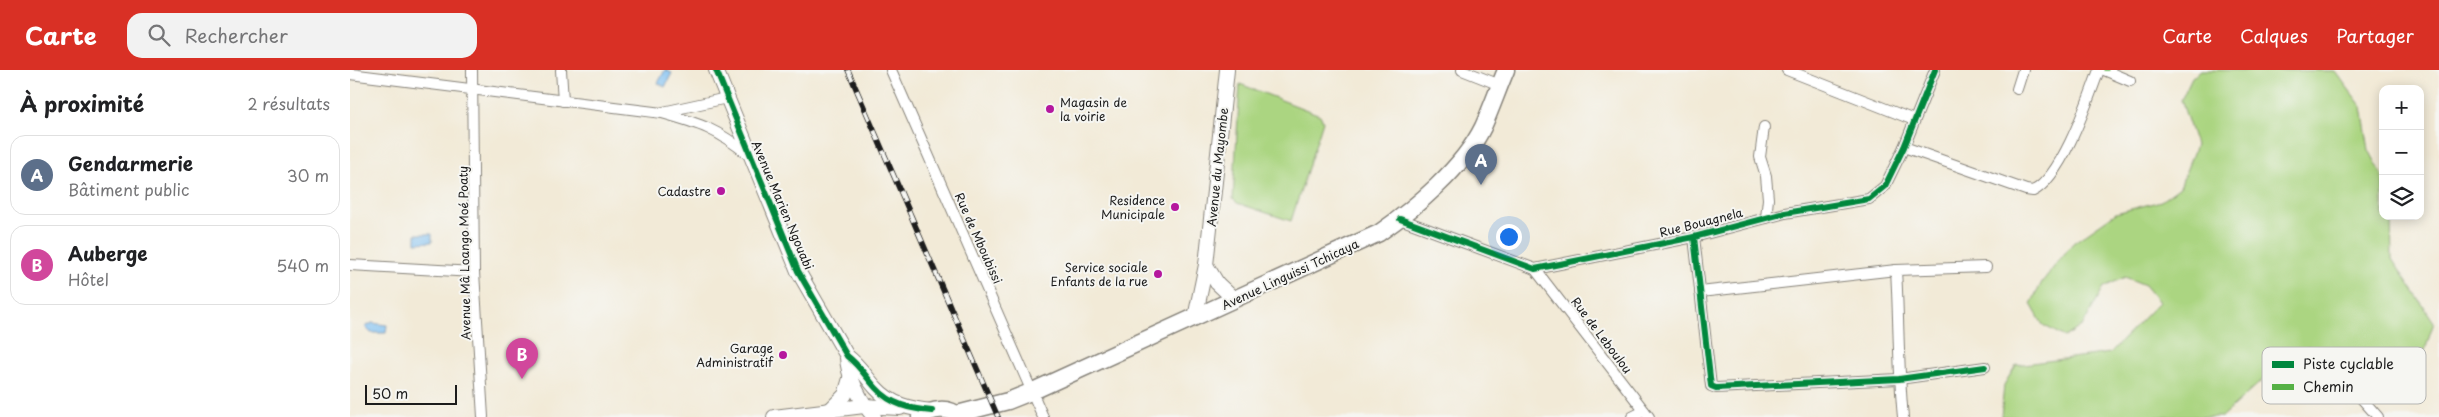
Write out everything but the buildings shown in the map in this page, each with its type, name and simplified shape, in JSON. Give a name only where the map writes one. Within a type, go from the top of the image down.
[{"type":"main road","name":"Avenue Linguissi Tchicaya","points":[[1008,402],[1379,233],[1400,219],[1465,155],[1482,128],[1503,77]]},
{"type":"main road","points":[[920,412],[945,410],[958,415],[1008,402]]},
{"type":"main road","points":[[992,417],[1008,402]]},
{"type":"street","name":"Avenue Mâ Loango Moé Poaty","points":[[472,70],[474,272],[482,417]]},
{"type":"street","points":[[562,70],[563,101]]},
{"type":"street","name":"Avenue Marien Ngouabi","points":[[716,70],[749,155],[798,271],[847,356],[859,365],[876,388],[888,399],[920,412]]},
{"type":"street","name":"Rue de Mboubissi","points":[[891,70],[1043,417]]},
{"type":"street","name":"Avenue du Mayombe","points":[[1195,318],[1206,265],[1227,70]]},
{"type":"street","points":[[1462,70],[1503,77]]},
{"type":"street","points":[[1787,70],[1914,120]]},
{"type":"street","name":"Rue Bouagnela","points":[[1535,269],[1694,237],[1766,218],[1869,199],[1885,186],[1904,147],[1935,70]]},
{"type":"street","points":[[2017,89],[2023,70]]},
{"type":"street","points":[[1904,147],[2010,185],[2034,191],[2044,181],[2078,130],[2099,70]]},
{"type":"street","points":[[2104,70],[2130,81]]},
{"type":"street","points":[[350,74],[662,113],[710,127],[728,138],[749,155]]},
{"type":"street","points":[[662,113],[726,98]]},
{"type":"street","points":[[1764,127],[1760,157],[1767,192],[1766,218]]},
{"type":"street","points":[[1400,219],[1535,269]]},
{"type":"street","points":[[1694,237],[1711,386],[1899,379],[1985,367]]},
{"type":"street","points":[[350,265],[474,272]]},
{"type":"street","points":[[1206,265],[1217,283],[1235,300]]},
{"type":"street","points":[[1700,292],[1896,270],[1986,267]]},
{"type":"street","name":"Rue de Leboulou","points":[[1535,269],[1646,414]]},
{"type":"street","points":[[1896,270],[1901,363],[1899,379],[1903,417]]},
{"type":"street","name":"Avenue Marien Ngouabi","points":[[847,356],[847,366],[864,406],[874,417]]},
{"type":"street","points":[[828,412],[845,395],[851,375]]},
{"type":"street","points":[[2366,404],[2378,417]]},
{"type":"street","points":[[774,417],[828,412],[864,406],[920,412]]},
{"type":"street","points":[[828,412],[849,417]]},
{"type":"street","points":[[1632,417],[1646,414]]},
{"type":"green space","points":[[2201,70],[2335,71],[2362,107],[2369,150],[2379,169],[2379,220],[2391,220],[2392,259],[2434,322],[2426,347],[2262,347],[2262,381],[2222,417],[2001,417],[2004,385],[2016,365],[2110,353],[2159,302],[2145,285],[2125,277],[2104,287],[2083,325],[2065,337],[2043,325],[2031,304],[2042,282],[2073,243],[2116,213],[2161,201],[2180,187],[2196,145],[2181,100],[2192,77]]},
{"type":"green space","points":[[1240,84],[1320,115],[1323,121],[1291,221],[1237,203],[1233,199]]},
{"type":"water","points":[[665,70],[672,73],[665,87],[658,83]]},
{"type":"water","points":[[416,234],[432,234],[432,242],[416,243]]},
{"type":"water","points":[[372,323],[387,325],[386,333],[371,333],[365,327]]},
{"type":"railway","points":[[848,70],[998,417]]},
{"type":"cycle path","points":[[716,70],[798,271],[847,356],[876,388],[888,398],[902,405],[932,411]]},
{"type":"cycle path","points":[[1400,219],[1535,269],[1694,237],[1785,213],[1869,199],[1885,186],[1904,147],[1935,70]]},
{"type":"cycle path","points":[[1694,237],[1711,386],[1716,388],[1899,379],[1985,367]]},
{"type":"place","name":"Magasin de la voirie","points":[[1050,109]]},
{"type":"place","name":"Gendarmerie","points":[[1481,185]]},
{"type":"place","name":"Cadastre","points":[[721,191]]},
{"type":"place","name":"Residence Municipale","points":[[1175,207]]},
{"type":"place","name":"Service sociale Enfants de la rue","points":[[1158,274]]},
{"type":"place","name":"Garage Administratif","points":[[783,355]]},
{"type":"place","name":"Auberge","points":[[522,379]]}]
